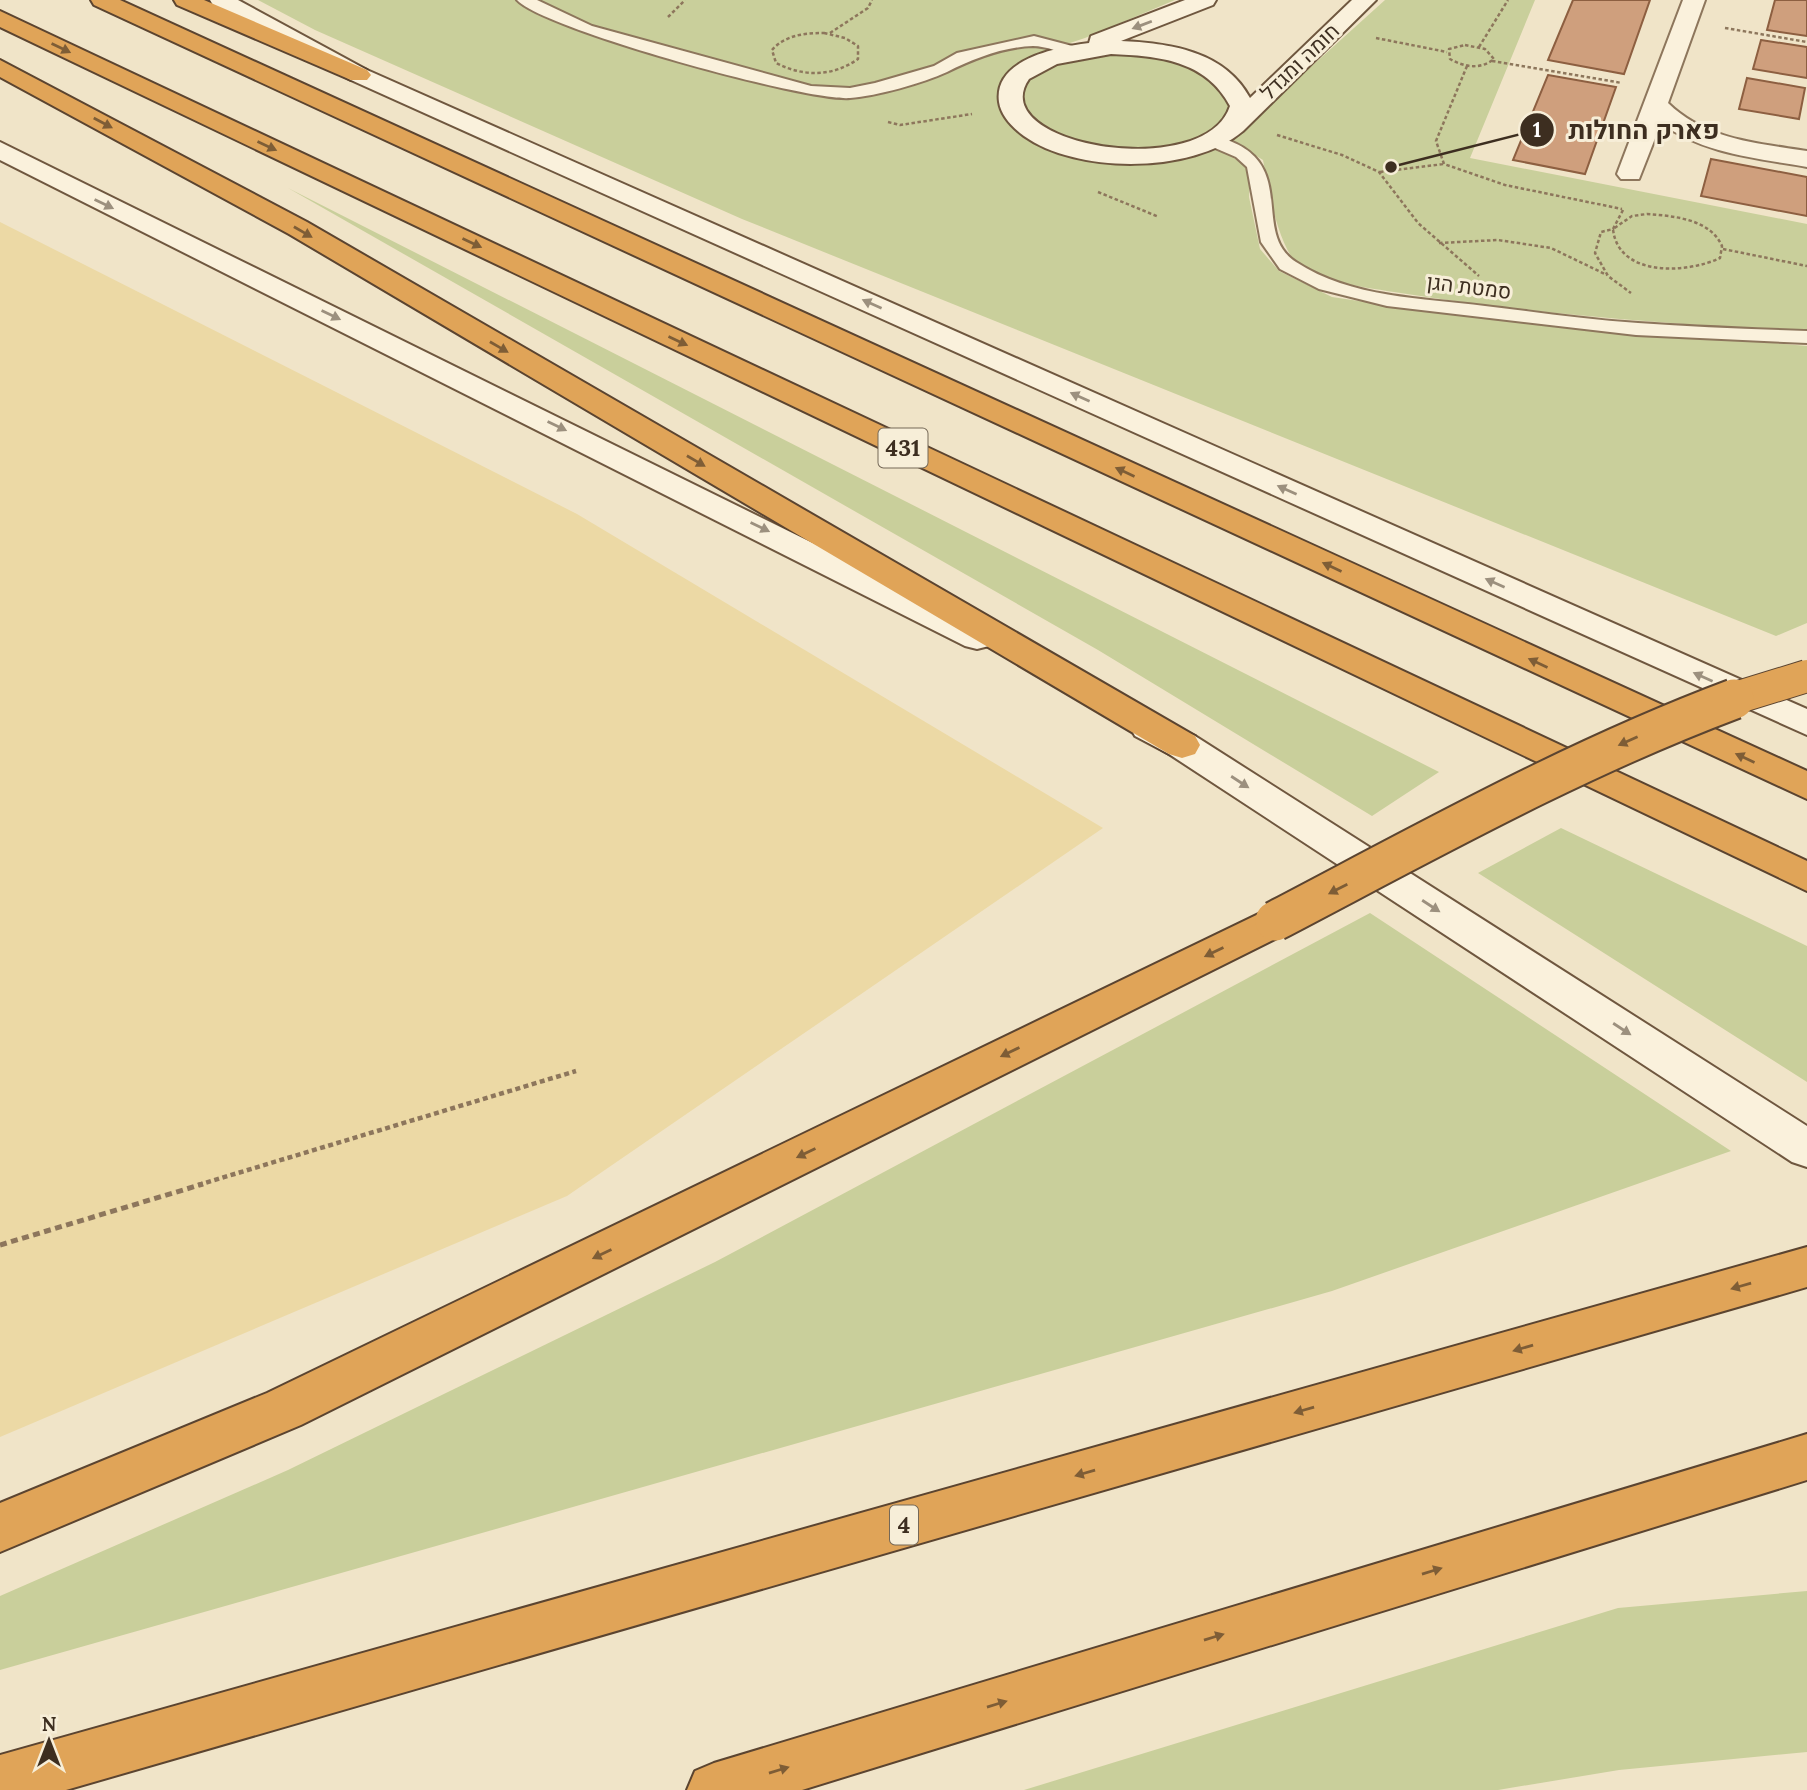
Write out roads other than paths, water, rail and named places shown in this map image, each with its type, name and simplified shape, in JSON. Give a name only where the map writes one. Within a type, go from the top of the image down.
[{"type":"highway","points":[[102,0],[1807,786]]},
{"type":"highway","points":[[185,0],[359,75]]},
{"type":"highway","name":"431","points":[[0,18],[1807,877]]},
{"type":"highway","points":[[0,67],[298,228],[1182,745]]},
{"type":"highway","points":[[0,1528],[284,1409],[1275,921],[1628,740],[1720,704],[1807,676]]},
{"type":"highway","name":"4","points":[[0,1782],[1807,1267]]},
{"type":"highway","points":[[714,1790],[1807,1457]]},
{"type":"main road","points":[[221,0],[359,75],[1807,723]]},
{"type":"main road","name":"חומה ומגדל","points":[[1205,0],[1074,51],[1043,60],[1021,74],[1010,91],[1012,109],[1022,123],[1039,135],[1063,146],[1101,154],[1142,156],[1182,152],[1214,141],[1235,125],[1365,0]]},
{"type":"main road","points":[[1630,174],[1690,11]]},
{"type":"main road","name":"חומה ומגדל","points":[[1074,51],[1111,47],[1150,49],[1186,57],[1215,70],[1235,87],[1242,106],[1235,125]]},
{"type":"main road","points":[[1658,97],[1676,126],[1694,135],[1807,159]]},
{"type":"main road","points":[[0,150],[877,585],[1182,745],[1807,1149]]},
{"type":"lane","points":[[525,0],[586,29],[643,42],[770,82],[810,91],[850,93],[940,69],[963,56],[1034,41],[1074,51]]},
{"type":"lane","name":"סמטת הגן","points":[[1214,141],[1242,153],[1255,165],[1270,242],[1287,265],[1326,285],[1387,300],[1507,314],[1677,331],[1807,337]]},
{"type":"place","name":"פארק החולות","points":[[1391,167]]}]
